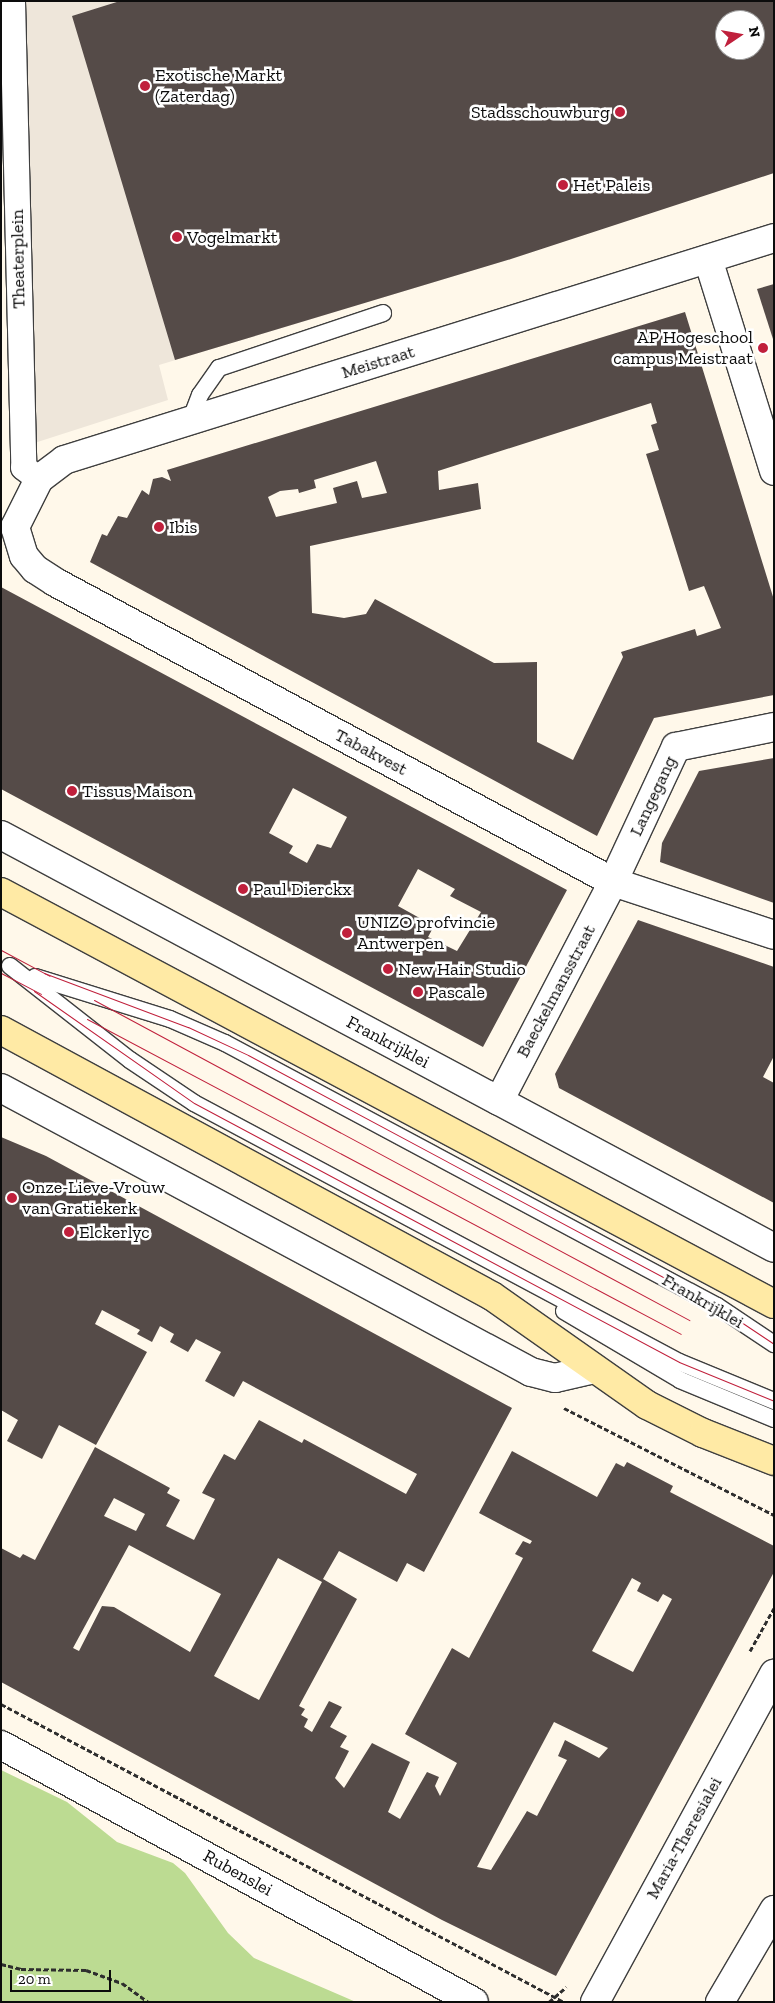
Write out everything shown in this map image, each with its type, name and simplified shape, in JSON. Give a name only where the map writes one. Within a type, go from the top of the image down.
[{"type":"main road","name":"Frankrijklei","points":[[1,892],[774,1304]]},
{"type":"main road","points":[[1,1030],[442,1268],[518,1313],[594,1369],[675,1420],[774,1461]]},
{"type":"street","points":[[12,1],[12,454],[23,467],[39,479]]},
{"type":"street","name":"Meistraat","points":[[8,529],[39,479],[64,460],[774,238]]},
{"type":"street","points":[[708,259],[774,471]]},
{"type":"street","name":"Tabakvest","points":[[8,529],[24,556],[35,569],[55,582],[613,882],[774,935]]},
{"type":"street","name":"Langegang","points":[[613,882],[676,747],[774,727]]},
{"type":"street","name":"Frankrijklei","points":[[1,835],[774,1248]]},
{"type":"street","name":"Baeckelmansstraat","points":[[499,1101],[613,882]]},
{"type":"street","points":[[1,1088],[531,1372],[555,1378],[594,1369]]},
{"type":"street","name":"Maria-Theresialei","points":[[595,2002],[774,1674]]},
{"type":"street","name":"Rubenslei","points":[[1,1745],[474,2002]]},
{"type":"street","points":[[720,2002],[774,1910]]},
{"type":"lane","points":[[190,421],[200,395],[219,368],[237,359],[383,313]]},
{"type":"lane","name":"Frankrijklei","points":[[5,964],[130,1060],[194,1103],[697,1371],[774,1401]]},
{"type":"lane","name":"Frankrijklei","points":[[5,964],[170,1019],[225,1043],[705,1299],[774,1344]]},
{"type":"lane","name":"Frankrijklei","points":[[467,1249],[637,1357],[680,1380],[774,1419]]},
{"type":"path","points":[[531,1372],[538,1385],[560,1406],[774,1515]]},
{"type":"path","points":[[1,1704],[553,1998],[564,2002]]},
{"type":"path","points":[[1,1964],[21,1969],[86,1970],[122,1982],[148,2002]]},
{"type":"path","points":[[549,2002],[553,1998]]},
{"type":"green space","points":[[1,1770],[67,1802],[117,1842],[173,1863],[185,1873],[228,1933],[254,1958],[356,2002],[1,2002]]},
{"type":"shaded area","points":[[12,1],[431,1],[511,259],[159,365],[168,400],[22,447]]},
{"type":"building","points":[[120,1],[774,1],[774,173],[511,259],[175,360],[72,16]]},
{"type":"building","points":[[774,284],[774,339],[773,339],[757,289]]},
{"type":"building","points":[[685,312],[774,600],[774,695],[654,718],[597,836],[90,562],[102,534],[107,536],[118,516],[127,518],[142,490],[149,495],[153,479],[162,477],[171,481],[167,470]],"holes":[[[651,403],[657,423],[651,425],[659,450],[646,454],[689,591],[704,586],[721,628],[697,636],[695,629],[621,652],[623,657],[573,760],[537,742],[537,662],[494,663],[375,599],[366,614],[344,618],[312,613],[310,546],[481,509],[478,483],[439,490],[438,471]],[[376,461],[387,493],[362,498],[357,481],[333,488],[337,503],[276,517],[268,497],[280,491],[298,489],[299,493],[316,488],[314,480]]]},
{"type":"building","points":[[1,587],[567,890],[483,1047],[1,789]],"holes":[[[293,788],[347,817],[331,848],[317,844],[307,863],[289,853],[293,846],[269,833]],[[418,869],[455,889],[450,896],[481,912],[457,951],[428,937],[434,926],[398,906]]]},
{"type":"building","points":[[774,758],[774,903],[660,862],[662,843],[699,771]]},
{"type":"building","points":[[638,920],[774,967],[774,1056],[763,1077],[774,1083],[774,1203],[559,1088],[555,1074]]},
{"type":"building","points":[[1,1137],[46,1156],[512,1408],[424,1572],[407,1563],[397,1582],[339,1551],[323,1579],[357,1599],[299,1706],[305,1709],[301,1715],[308,1719],[304,1727],[312,1732],[329,1701],[342,1707],[330,1727],[347,1736],[340,1747],[349,1751],[335,1778],[344,1788],[372,1743],[410,1762],[388,1812],[400,1819],[427,1772],[439,1777],[435,1786],[440,1796],[457,1763],[405,1734],[452,1648],[469,1658],[523,1558],[515,1554],[523,1541],[530,1544],[532,1541],[479,1513],[512,1451],[597,1497],[616,1463],[624,1467],[627,1462],[673,1486],[670,1492],[774,1546],[774,1572],[556,1976],[442,1920],[1,1682],[1,1548],[20,1558],[23,1554],[35,1560],[95,1447],[170,1488],[167,1493],[180,1500],[166,1526],[194,1540],[215,1499],[202,1493],[224,1454],[235,1460],[259,1420],[302,1443],[304,1439],[406,1494],[417,1474],[243,1381],[234,1397],[205,1381],[221,1352],[196,1339],[188,1352],[170,1342],[174,1334],[160,1326],[152,1342],[137,1334],[140,1330],[102,1310],[95,1324],[147,1352],[96,1445],[59,1425],[42,1459],[7,1441],[18,1420],[1,1410]],"holes":[[[114,1498],[145,1514],[136,1531],[104,1516]],[[129,1545],[221,1594],[190,1652],[114,1607],[102,1606],[79,1651],[73,1648]],[[278,1558],[322,1582],[259,1700],[214,1676]],[[632,1578],[641,1583],[637,1591],[658,1602],[663,1594],[672,1599],[633,1672],[592,1651]],[[554,1722],[608,1748],[599,1758],[565,1740],[558,1756],[567,1760],[537,1816],[527,1811],[491,1870],[477,1867]]]},
{"type":"tram line","points":[[1,950],[50,976]]},
{"type":"tram line","points":[[1,973],[41,994]]},
{"type":"tram line","points":[[44,973],[188,1027],[248,1055],[717,1306],[774,1344]]},
{"type":"tram line","points":[[34,991],[194,1103],[679,1362],[774,1401]]},
{"type":"tram line","points":[[94,1000],[689,1320]]},
{"type":"tram line","points":[[87,1019],[681,1334]]},
{"type":"place","name":"Exotische Markt (Zaterdag)","points":[[145,86]]},
{"type":"place","name":"Stadsschouwburg","points":[[620,112]]},
{"type":"place","name":"Het Paleis","points":[[563,185]]},
{"type":"place","name":"Vogelmarkt","points":[[177,237]]},
{"type":"place","name":"AP Hogeschool campus Meistraat","points":[[763,348]]},
{"type":"place","name":"Ibis","points":[[159,527]]},
{"type":"place","name":"Tissus Maison","points":[[72,791]]},
{"type":"place","name":"Paul Dierckx","points":[[243,889]]},
{"type":"place","name":"UNIZO profvincie Antwerpen","points":[[347,933]]},
{"type":"place","name":"New Hair Studio","points":[[388,969]]},
{"type":"place","name":"Pascale","points":[[418,992]]},
{"type":"place","name":"Onze-Lieve-Vrouw van Gratiekerk","points":[[12,1198]]},
{"type":"place","name":"Elckerlyc","points":[[69,1232]]}]
